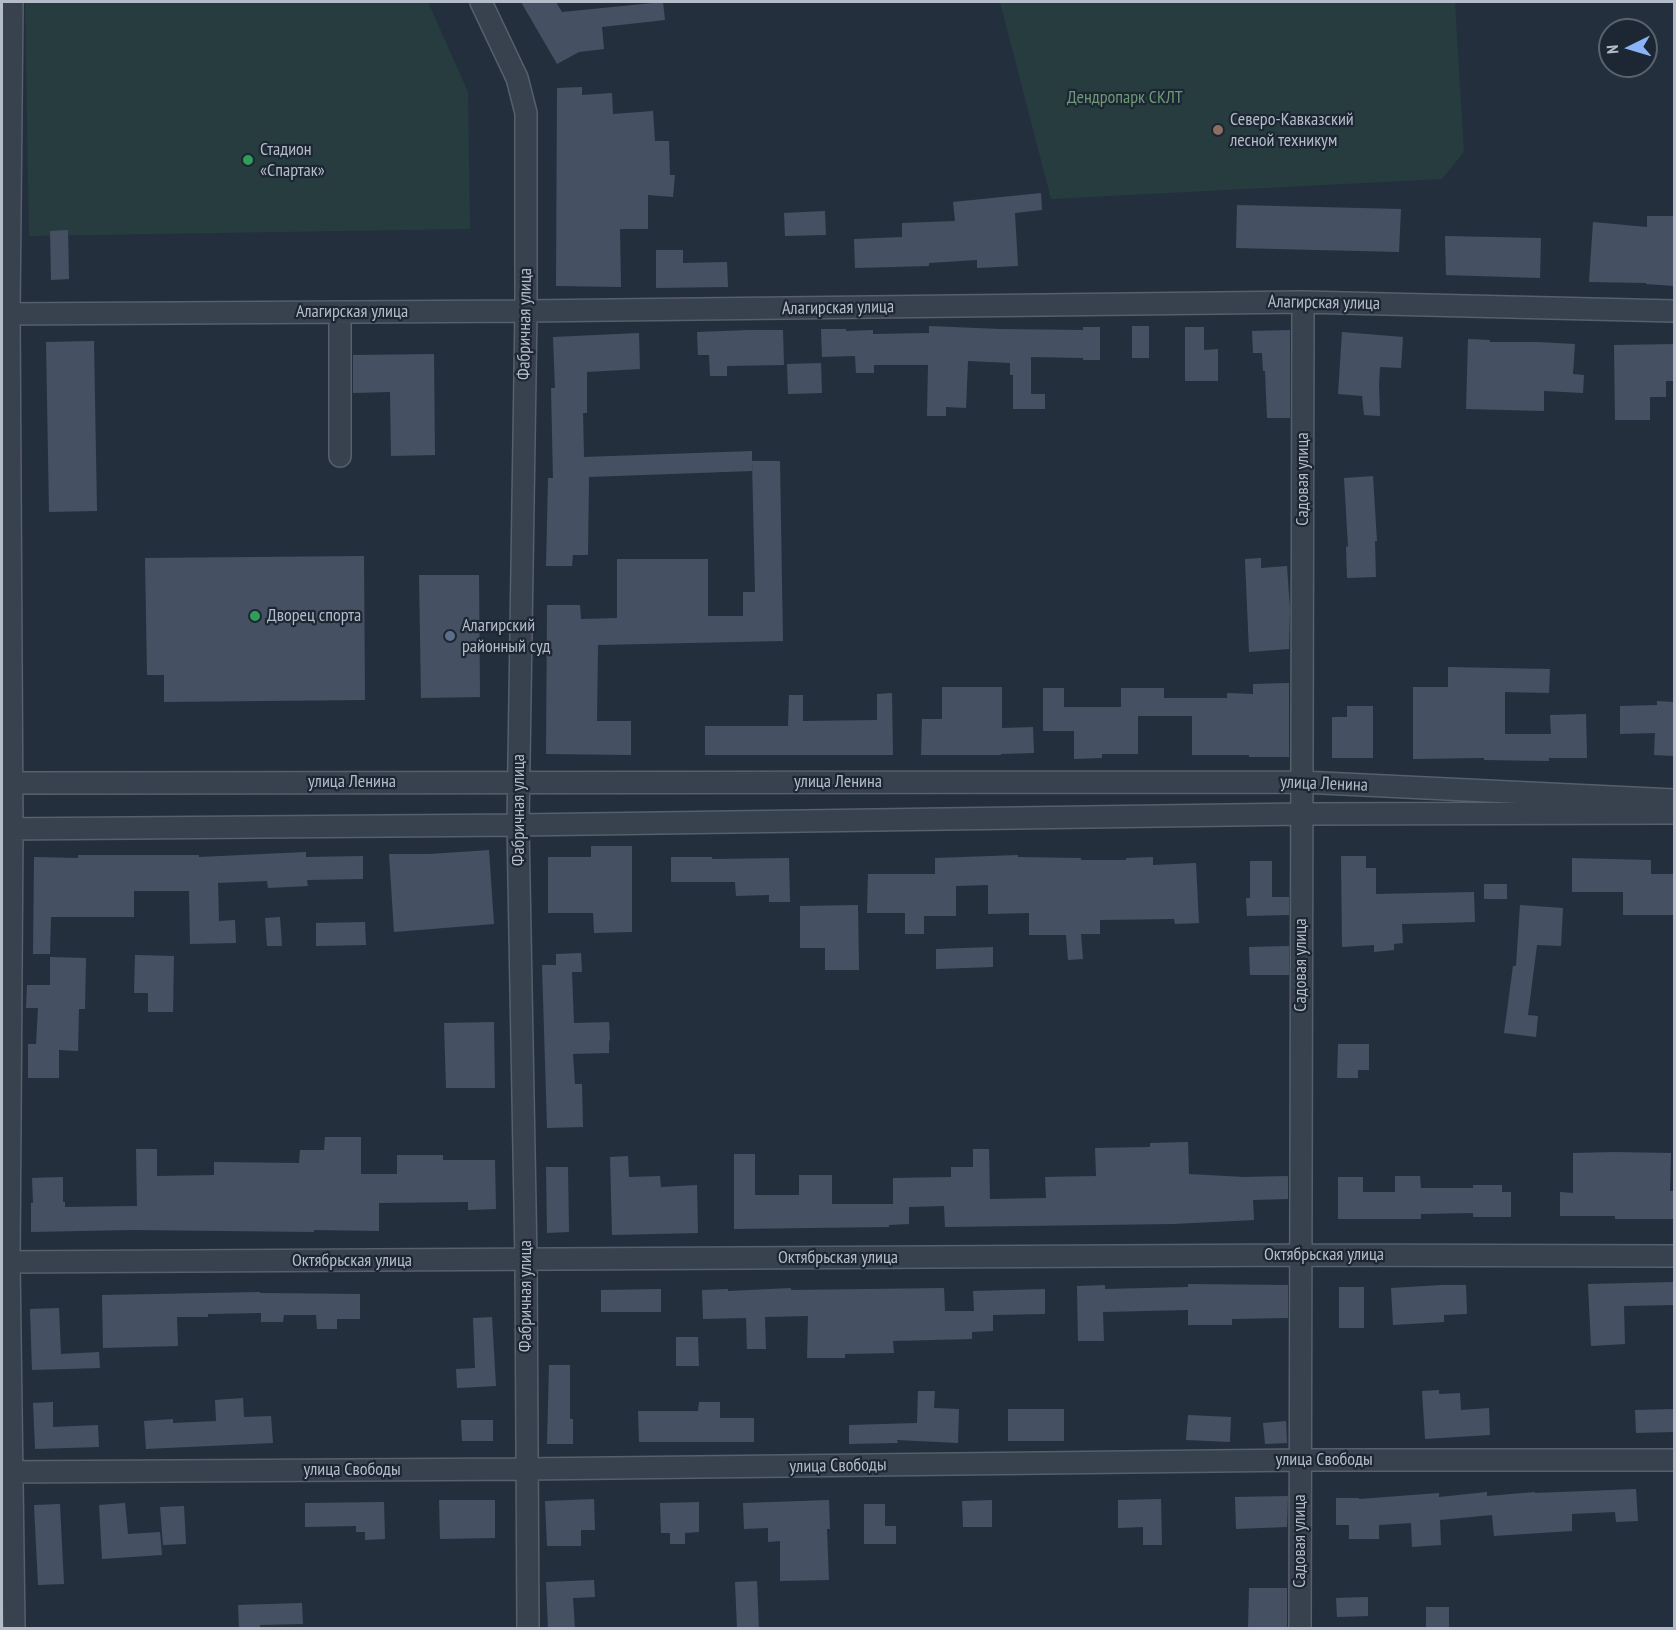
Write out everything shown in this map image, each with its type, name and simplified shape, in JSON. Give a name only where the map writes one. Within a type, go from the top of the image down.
[{"type":"street","points":[[12,2],[7,75],[5,314],[7,829],[5,1262],[6,1472],[14,1629]]},
{"type":"street","name":"Фабричная улица","points":[[481,2],[517,78],[526,113],[526,311],[518,825],[526,1260],[528,1629]]},
{"type":"street","name":"Алагирская улица","points":[[5,314],[526,311],[1303,302],[1674,311]]},
{"type":"street","name":"Садовая улица","points":[[1300,1629],[1303,302]]},
{"type":"street","points":[[340,312],[340,456]]},
{"type":"street","name":"улица Ленина","points":[[6,783],[1302,782],[1674,800]]},
{"type":"street","name":"улица Ленина","points":[[7,829],[518,825],[1302,814],[1674,813]]},
{"type":"street","name":"Октябрьская улица","points":[[5,1262],[1301,1255],[1674,1256]]},
{"type":"street","name":"улица Свободы","points":[[6,1472],[527,1469],[1300,1460],[1674,1460]]},
{"type":"green space","name":"Стадион «Спартак»","points":[[25,2],[428,2],[468,92],[470,229],[29,236]]},
{"type":"green space","name":"Дендропарк СКЛТ","points":[[1000,2],[1455,2],[1464,152],[1442,179],[1051,199]]},
{"type":"building","points":[[521,2],[556,2],[562,12],[663,2],[665,20],[602,27],[604,49],[579,52],[557,64]]},
{"type":"building","points":[[582,87],[582,95],[612,93],[613,114],[653,111],[655,141],[669,141],[670,175],[675,175],[673,197],[648,195],[648,229],[620,229],[621,287],[556,286],[557,88]]},
{"type":"building","points":[[1041,193],[1042,210],[1015,213],[1018,266],[977,268],[977,260],[929,263],[929,266],[855,268],[854,239],[902,237],[902,223],[955,221],[953,202]]},
{"type":"building","points":[[1237,205],[1401,209],[1399,252],[1236,248]]},
{"type":"building","points":[[825,211],[826,235],[785,236],[784,213]]},
{"type":"building","points":[[1647,216],[1674,216],[1674,286],[1589,282],[1593,222],[1647,227]]},
{"type":"building","points":[[68,230],[69,279],[51,280],[50,231]]},
{"type":"building","points":[[1445,236],[1541,238],[1540,278],[1446,275]]},
{"type":"building","points":[[656,250],[683,250],[683,263],[727,262],[728,287],[656,288]]},
{"type":"building","points":[[929,326],[1083,330],[1083,327],[1100,327],[1100,360],[1031,357],[1031,394],[1045,394],[1045,409],[1013,409],[1013,375],[1010,375],[1010,363],[968,361],[966,408],[946,407],[946,416],[927,416],[928,365],[874,365],[874,373],[856,373],[855,356],[822,357],[821,329],[873,330],[873,334],[929,333]]},
{"type":"building","points":[[1132,326],[1149,326],[1149,358],[1132,358]]},
{"type":"building","points":[[1185,327],[1204,327],[1204,350],[1218,349],[1218,381],[1185,381]]},
{"type":"building","points":[[783,330],[784,365],[727,366],[727,376],[710,376],[709,355],[698,355],[697,332]]},
{"type":"building","points":[[1290,330],[1290,418],[1267,418],[1262,353],[1253,353],[1252,331]]},
{"type":"building","points":[[1342,332],[1403,337],[1401,368],[1380,367],[1380,416],[1364,415],[1362,396],[1338,394]]},
{"type":"building","points":[[639,333],[640,369],[587,372],[587,413],[583,413],[584,457],[752,451],[752,471],[589,477],[588,555],[573,555],[572,566],[546,566],[548,478],[553,478],[551,388],[555,388],[553,337]]},
{"type":"building","points":[[1468,339],[1490,340],[1490,342],[1575,344],[1573,374],[1584,375],[1583,393],[1544,391],[1544,411],[1466,409]]},
{"type":"building","points":[[94,341],[97,511],[49,512],[46,342]]},
{"type":"building","points":[[1674,344],[1674,381],[1666,381],[1666,397],[1650,397],[1650,420],[1615,420],[1614,345]]},
{"type":"building","points":[[434,354],[435,455],[391,456],[390,392],[353,393],[353,355]]},
{"type":"building","points":[[821,363],[822,393],[788,394],[787,364]]},
{"type":"building","points":[[752,461],[780,461],[783,641],[598,645],[597,721],[631,721],[631,755],[546,754],[547,605],[580,605],[581,619],[617,618],[617,559],[708,559],[708,616],[743,616],[743,592],[755,592]]},
{"type":"building","points":[[1373,476],[1377,541],[1375,541],[1376,577],[1347,578],[1346,547],[1348,546],[1344,478]]},
{"type":"building","name":"Дворец спорта","points":[[364,556],[365,700],[164,702],[164,675],[147,675],[145,558]]},
{"type":"building","points":[[1261,558],[1261,568],[1287,566],[1290,609],[1289,649],[1249,652],[1245,559]]},
{"type":"building","name":"Алагирский районный суд","points":[[419,575],[479,575],[480,697],[421,698]]},
{"type":"building","points":[[1448,667],[1550,669],[1549,693],[1505,692],[1505,734],[1551,734],[1550,715],[1586,714],[1587,758],[1549,758],[1549,761],[1484,760],[1484,758],[1413,759],[1413,687],[1448,687]]},
{"type":"building","points":[[1289,683],[1289,757],[1192,755],[1192,716],[1138,716],[1138,754],[1102,754],[1102,758],[1074,759],[1074,731],[1043,731],[1043,688],[1064,688],[1064,707],[1121,707],[1121,688],[1164,688],[1164,698],[1227,698],[1227,693],[1253,694],[1253,684]]},
{"type":"building","points":[[942,687],[1002,687],[1002,728],[1033,727],[1034,753],[921,755],[922,719],[942,719]]},
{"type":"building","points":[[892,693],[893,755],[705,755],[705,726],[788,726],[789,695],[803,695],[803,721],[877,720],[877,694]]},
{"type":"building","points":[[1657,701],[1674,702],[1674,756],[1654,755],[1655,733],[1620,734],[1620,706],[1657,705]]},
{"type":"building","points":[[1347,706],[1373,706],[1373,758],[1332,758],[1332,717],[1347,717]]},
{"type":"building","points":[[591,846],[632,846],[632,932],[594,933],[593,913],[548,913],[548,857],[591,857]]},
{"type":"building","points":[[489,850],[494,924],[394,932],[389,854]]},
{"type":"building","points":[[306,852],[306,857],[363,856],[363,879],[307,880],[308,886],[268,888],[267,881],[218,883],[219,921],[235,920],[236,943],[190,944],[189,891],[134,891],[134,917],[51,917],[50,954],[33,954],[34,857],[199,855],[199,857]]},
{"type":"building","points":[[1018,855],[1018,857],[1081,858],[1081,860],[1126,860],[1126,858],[1153,857],[1153,865],[1196,863],[1199,923],[1175,924],[1174,919],[1100,920],[1100,934],[1081,934],[1083,959],[1068,960],[1066,935],[1029,935],[1029,913],[988,914],[988,885],[956,886],[956,916],[924,916],[924,934],[905,934],[905,913],[867,913],[868,874],[935,874],[935,858]]},
{"type":"building","points":[[1341,856],[1366,856],[1366,868],[1376,868],[1376,894],[1474,892],[1475,922],[1402,924],[1403,943],[1394,944],[1394,950],[1374,952],[1374,945],[1342,947]]},
{"type":"building","points":[[671,857],[789,858],[790,902],[769,902],[769,895],[736,896],[735,882],[671,882]]},
{"type":"building","points":[[1572,858],[1651,860],[1651,874],[1674,874],[1674,915],[1623,915],[1623,892],[1572,892]]},
{"type":"building","points":[[1250,861],[1272,861],[1272,897],[1289,897],[1289,915],[1247,916],[1246,898],[1250,898]]},
{"type":"building","points":[[1484,884],[1507,884],[1507,899],[1484,899]]},
{"type":"building","points":[[858,905],[859,970],[825,970],[825,948],[800,948],[800,906]]},
{"type":"building","points":[[1520,905],[1563,908],[1561,946],[1537,945],[1528,1015],[1538,1016],[1536,1037],[1504,1033],[1513,966],[1516,966]]},
{"type":"building","points":[[280,917],[282,946],[267,946],[265,918]]},
{"type":"building","points":[[365,922],[366,945],[316,946],[316,923]]},
{"type":"building","points":[[1289,946],[1289,975],[1250,975],[1249,947]]},
{"type":"building","points":[[993,947],[993,967],[936,969],[936,949]]},
{"type":"building","points":[[581,953],[582,972],[572,972],[574,1023],[609,1022],[609,1053],[573,1054],[575,1084],[582,1084],[583,1127],[547,1128],[542,965],[556,965],[556,954]]},
{"type":"building","points":[[135,955],[174,956],[173,1012],[148,1012],[148,993],[134,993]]},
{"type":"building","points":[[50,957],[86,958],[85,1009],[79,1009],[78,1051],[59,1050],[59,1078],[28,1078],[28,1044],[36,1044],[38,1008],[26,1008],[27,985],[50,985]]},
{"type":"building","points":[[494,1022],[495,1088],[446,1088],[444,1023]]},
{"type":"building","points":[[1338,1044],[1369,1044],[1369,1070],[1358,1070],[1358,1078],[1337,1078]]},
{"type":"building","points":[[325,1137],[361,1137],[361,1174],[397,1174],[397,1155],[443,1155],[443,1160],[495,1160],[496,1209],[468,1210],[468,1202],[379,1203],[379,1231],[31,1232],[32,1178],[63,1177],[65,1207],[137,1206],[136,1149],[157,1149],[157,1176],[214,1175],[214,1162],[299,1163],[300,1150],[324,1150]]},
{"type":"building","points":[[1188,1142],[1189,1174],[1244,1177],[1288,1176],[1288,1199],[1253,1200],[1254,1220],[1173,1224],[945,1227],[944,1206],[909,1207],[909,1224],[889,1225],[889,1227],[734,1229],[734,1154],[755,1154],[755,1195],[799,1195],[799,1175],[832,1175],[832,1204],[893,1204],[893,1178],[951,1177],[951,1167],[973,1167],[973,1149],[989,1149],[990,1199],[1046,1198],[1045,1177],[1096,1176],[1095,1148],[1150,1147],[1150,1143]]},
{"type":"building","points":[[1573,1153],[1671,1153],[1670,1191],[1674,1191],[1674,1219],[1560,1216],[1560,1192],[1573,1193]]},
{"type":"building","points":[[628,1156],[629,1177],[660,1176],[661,1187],[697,1185],[698,1233],[612,1235],[610,1157]]},
{"type":"building","points":[[546,1167],[568,1167],[569,1232],[547,1233]]},
{"type":"building","points":[[1395,1176],[1420,1176],[1421,1188],[1473,1188],[1473,1185],[1502,1185],[1502,1192],[1511,1192],[1511,1217],[1473,1217],[1473,1213],[1421,1214],[1421,1219],[1338,1219],[1338,1177],[1363,1177],[1363,1192],[1395,1192]]},
{"type":"building","points":[[1674,1282],[1674,1305],[1624,1306],[1625,1344],[1591,1346],[1588,1284]]},
{"type":"building","points":[[1188,1284],[1288,1285],[1288,1318],[1232,1319],[1232,1325],[1188,1325],[1188,1310],[1103,1312],[1104,1341],[1078,1341],[1077,1286],[1105,1285],[1105,1289],[1188,1287]]},
{"type":"building","points":[[1466,1285],[1467,1314],[1444,1315],[1444,1322],[1393,1325],[1391,1288]]},
{"type":"building","points":[[1339,1287],[1364,1287],[1364,1328],[1339,1328]]},
{"type":"building","points":[[791,1288],[791,1290],[944,1288],[945,1311],[974,1311],[973,1291],[1045,1289],[1045,1314],[993,1315],[993,1331],[972,1332],[972,1339],[893,1341],[894,1353],[845,1354],[845,1358],[807,1358],[808,1316],[765,1317],[766,1349],[747,1349],[746,1318],[703,1319],[702,1290]]},
{"type":"building","points":[[661,1289],[661,1312],[601,1312],[601,1290]]},
{"type":"building","points":[[260,1292],[360,1294],[360,1319],[337,1319],[337,1329],[317,1329],[316,1315],[284,1315],[283,1322],[261,1322],[261,1313],[177,1317],[178,1346],[103,1348],[102,1295]]},
{"type":"building","points":[[59,1308],[61,1354],[99,1352],[100,1368],[32,1370],[30,1309]]},
{"type":"building","points":[[492,1317],[496,1386],[457,1388],[456,1369],[475,1368],[473,1318]]},
{"type":"building","points":[[676,1337],[698,1337],[699,1366],[676,1366]]},
{"type":"building","points":[[549,1365],[570,1365],[570,1419],[573,1419],[573,1444],[547,1444]]},
{"type":"building","points":[[1439,1390],[1439,1394],[1460,1393],[1461,1410],[1489,1408],[1490,1435],[1425,1439],[1422,1391]]},
{"type":"building","points":[[918,1391],[935,1391],[934,1408],[959,1409],[958,1443],[897,1440],[898,1443],[849,1444],[849,1425],[917,1423]]},
{"type":"building","points":[[243,1398],[244,1417],[271,1416],[273,1443],[146,1449],[144,1421],[173,1419],[173,1423],[216,1421],[215,1400]]},
{"type":"building","points":[[53,1402],[53,1427],[98,1425],[99,1447],[35,1449],[33,1403]]},
{"type":"building","points":[[699,1402],[720,1402],[720,1418],[754,1418],[754,1442],[639,1442],[638,1411],[698,1411]]},
{"type":"building","points":[[1008,1409],[1064,1409],[1064,1441],[1008,1441]]},
{"type":"building","points":[[1674,1409],[1674,1432],[1636,1433],[1635,1410]]},
{"type":"building","points":[[1188,1415],[1231,1417],[1230,1442],[1186,1440]]},
{"type":"building","points":[[461,1420],[493,1420],[493,1441],[462,1441]]},
{"type":"building","points":[[1286,1421],[1287,1443],[1265,1444],[1263,1423]]},
{"type":"building","points":[[1636,1489],[1638,1521],[1616,1522],[1615,1512],[1572,1514],[1572,1531],[1494,1536],[1492,1515],[1440,1520],[1441,1545],[1412,1547],[1411,1523],[1379,1525],[1379,1539],[1349,1539],[1349,1525],[1336,1525],[1336,1498],[1359,1499],[1439,1493],[1439,1497],[1487,1492],[1487,1496]]},
{"type":"building","points":[[1288,1496],[1287,1527],[1236,1529],[1235,1497]]},
{"type":"building","points":[[594,1499],[595,1530],[581,1530],[581,1546],[547,1546],[545,1501]]},
{"type":"building","points":[[1161,1499],[1162,1545],[1143,1545],[1143,1527],[1118,1528],[1118,1500]]},
{"type":"building","points":[[439,1500],[495,1500],[495,1538],[440,1539]]},
{"type":"building","points":[[829,1500],[830,1529],[827,1529],[829,1580],[780,1581],[780,1541],[768,1542],[768,1528],[744,1529],[743,1503]]},
{"type":"building","points":[[992,1500],[992,1527],[963,1527],[962,1501]]},
{"type":"building","points":[[384,1502],[385,1539],[365,1540],[365,1532],[356,1532],[356,1526],[305,1527],[305,1503]]},
{"type":"building","points":[[699,1502],[699,1532],[685,1533],[685,1544],[670,1544],[670,1533],[661,1533],[660,1503]]},
{"type":"building","points":[[125,1503],[128,1534],[160,1532],[162,1555],[102,1559],[99,1505]]},
{"type":"building","points":[[60,1504],[64,1584],[38,1585],[34,1505]]},
{"type":"building","points":[[864,1504],[885,1504],[885,1526],[896,1526],[896,1544],[864,1544]]},
{"type":"building","points":[[184,1506],[186,1544],[163,1545],[160,1507]]},
{"type":"building","points":[[594,1580],[595,1597],[573,1598],[575,1629],[548,1629],[546,1582]]},
{"type":"building","points":[[757,1581],[759,1629],[737,1629],[735,1582]]},
{"type":"building","points":[[1249,1588],[1287,1588],[1287,1629],[1248,1629]]},
{"type":"building","points":[[1368,1597],[1368,1616],[1337,1617],[1336,1598]]},
{"type":"building","points":[[302,1603],[303,1624],[260,1625],[260,1629],[239,1629],[238,1605]]},
{"type":"building","points":[[1426,1607],[1449,1607],[1449,1629],[1426,1629]]},
{"type":"place","name":"Северо-Кавказский лесной техникум","points":[[1218,130]]},
{"type":"place","name":"Стадион «Спартак»","points":[[248,160]]},
{"type":"place","name":"Дворец спорта","points":[[255,616]]},
{"type":"place","name":"Алагирский районный суд","points":[[450,636]]}]
